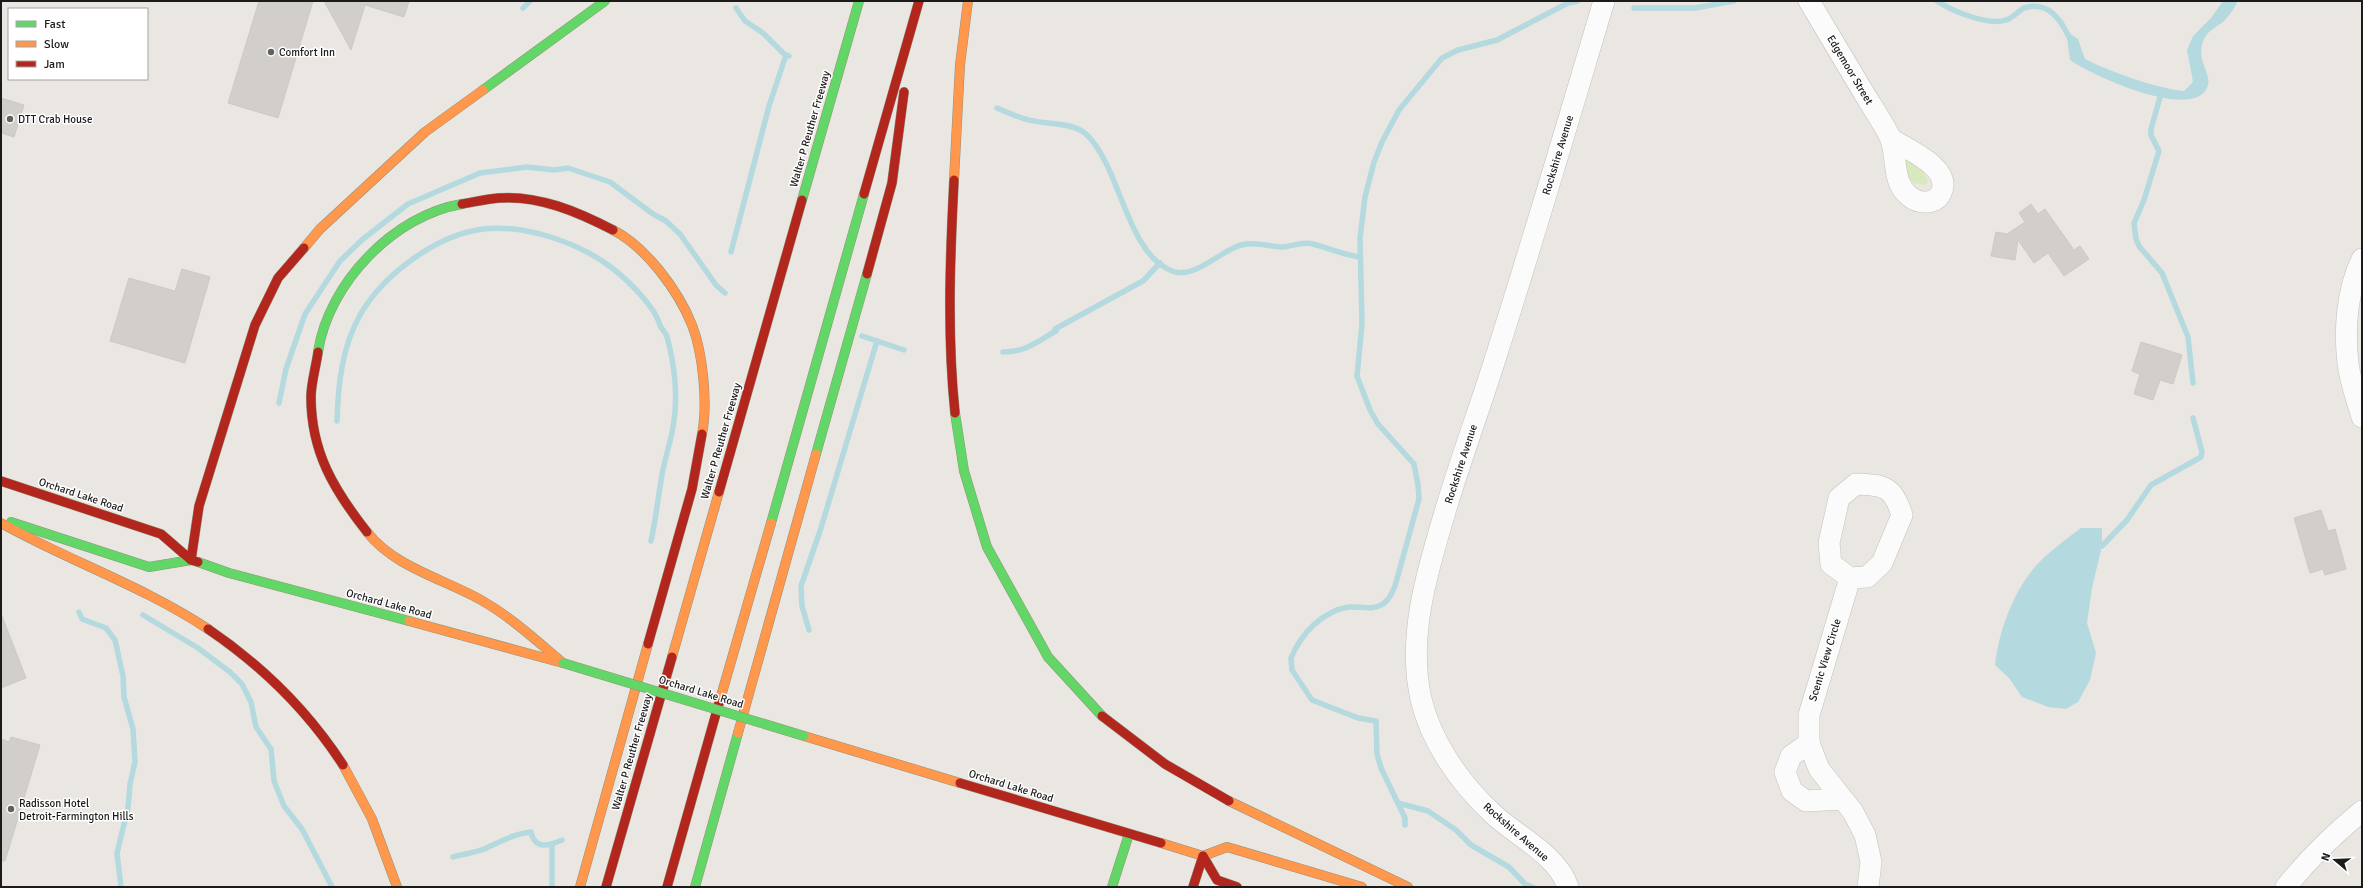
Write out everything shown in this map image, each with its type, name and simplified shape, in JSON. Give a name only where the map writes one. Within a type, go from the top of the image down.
[{"type":"main road","points":[[191,560],[199,506],[253,333],[278,278],[320,229],[425,132],[605,1]]},
{"type":"main road","name":"Walter P Reuther Freeway","points":[[606,887],[859,1]]},
{"type":"main road","points":[[667,887],[919,1]]},
{"type":"main road","points":[[968,1],[960,65],[950,262],[951,373],[956,425],[964,470],[987,547],[1048,658],[1108,723],[1165,764],[1228,801],[1408,887]]},
{"type":"main road","points":[[695,887],[892,183],[916,13]]},
{"type":"main road","points":[[562,663],[513,622],[481,600],[432,578],[399,559],[370,536],[341,499],[318,452],[311,397],[320,337],[346,281],[392,234],[425,216],[456,205],[500,198],[541,201],[584,215],[622,234],[648,257],[669,284],[692,326],[702,373],[704,424],[692,489],[580,887]]},
{"type":"main road","name":"Orchard Lake Road","points":[[1,481],[161,534],[191,560],[229,573],[562,663],[1203,856]]},
{"type":"main road","name":"Orchard Lake Road","points":[[1,519],[149,567],[191,560]]},
{"type":"main road","points":[[1,524],[41,545],[164,602],[235,648],[266,675],[300,710],[337,755],[373,820],[397,887]]},
{"type":"main road","points":[[1112,887],[1129,834]]},
{"type":"main road","points":[[1203,856],[1227,847],[1362,887]]},
{"type":"main road","points":[[1193,887],[1203,856]]},
{"type":"main road","points":[[1203,856],[1217,880],[1237,887]]},
{"type":"street","name":"Rockshire Avenue","points":[[1568,887],[1557,869],[1545,855],[1492,813],[1455,772],[1443,752],[1421,699],[1417,669],[1417,636],[1422,598],[1435,545],[1514,300],[1604,1]]},
{"type":"street","name":"Edgemoor Street","points":[[1809,1],[1891,139]]},
{"type":"street","points":[[2362,259],[2349,300],[2347,332],[2348,364],[2362,417]]},
{"type":"street","points":[[1856,484],[1882,485],[1896,497],[1902,515],[1882,563],[1867,577],[1850,578],[1831,564],[1829,543],[1839,498],[1856,484]]},
{"type":"street","name":"Scenic View Circle","points":[[1850,578],[1809,715],[1809,743],[1819,769],[1853,812],[1865,835],[1871,862],[1868,887]]},
{"type":"street","points":[[1809,743],[1792,756],[1785,772],[1792,791],[1806,801],[1842,799]]},
{"type":"street","points":[[2286,887],[2303,865],[2328,839],[2362,811]]},
{"type":"green space","points":[[1904,154],[1922,170],[1928,181],[1926,185],[1913,183],[1901,168]]},
{"type":"water","points":[[2223,1],[2238,1],[2226,19],[2210,31],[2204,39],[2201,54],[2208,83],[2207,88],[2197,97],[2182,100],[2162,98],[2140,92],[2098,75],[2070,60],[2066,31],[2078,39],[2085,59],[2133,79],[2173,90],[2184,91],[2193,82],[2187,50],[2193,36],[2211,18]]},
{"type":"water","points":[[2081,528],[2102,528],[2102,546],[2092,588],[2087,623],[2096,653],[2090,680],[2078,702],[2066,709],[2048,707],[2022,697],[2009,678],[1995,665],[1997,652],[2003,626],[2013,602],[2026,579],[2045,557]]},
{"type":"building","name":"Comfort Inn","points":[[259,1],[313,1],[278,118],[228,103]]},
{"type":"building","name":"Comfort Inn","points":[[324,1],[409,1],[404,17],[365,5],[351,50]]},
{"type":"building","name":"DTT Crab House","points":[[1,98],[24,105],[14,137],[1,133]]},
{"type":"building","points":[[2031,204],[2038,214],[2045,209],[2074,250],[2080,246],[2089,259],[2064,276],[2048,253],[2034,263],[2018,240],[2015,260],[1991,256],[1996,232],[2007,234],[2025,222],[2019,213]]},
{"type":"building","points":[[182,269],[210,277],[185,363],[110,341],[129,278],[175,291]]},
{"type":"building","points":[[2141,342],[2182,355],[2173,384],[2160,380],[2153,400],[2134,394],[2140,374],[2132,371]]},
{"type":"building","points":[[2321,510],[2328,531],[2335,529],[2346,569],[2325,575],[2323,569],[2310,573],[2294,518]]},
{"type":"building","points":[[2,616],[26,678],[1,688],[1,617]]},
{"type":"building","name":"Radisson Hotel Detroit-Farmington Hills","points":[[11,737],[40,745],[5,861],[1,861],[1,739],[9,742]]},
{"type":"waterway","points":[[523,8],[530,1]]},
{"type":"waterway","points":[[1405,825],[1405,818],[1381,768],[1377,754],[1376,721],[1358,718],[1312,700],[1292,670],[1291,658],[1300,640],[1314,625],[1330,613],[1349,607],[1375,607],[1383,604],[1387,600],[1395,586],[1419,499],[1414,464],[1378,424],[1370,410],[1357,376],[1362,324],[1360,238],[1365,197],[1374,162],[1382,142],[1399,110],[1442,58],[1458,50],[1497,40],[1568,3],[1578,1]]},
{"type":"waterway","points":[[1634,8],[1695,8],[1734,1]]},
{"type":"waterway","points":[[1937,1],[1961,13],[1990,21],[2006,20],[2024,8],[2032,6],[2040,7],[2047,9],[2058,18],[2069,37]]},
{"type":"waterway","points":[[736,8],[745,21],[763,33],[784,54],[789,56]]},
{"type":"waterway","points":[[731,252],[769,106],[786,55]]},
{"type":"waterway","points":[[2161,94],[2151,129],[2151,135],[2159,151],[2144,200],[2134,223],[2136,239],[2139,246],[2162,273],[2188,337],[2193,383]]},
{"type":"waterway","points":[[997,108],[1032,121],[1073,127],[1086,134],[1098,149],[1108,167],[1125,208],[1144,247],[1157,261],[1172,271],[1181,273],[1199,268],[1225,252],[1247,244],[1283,247],[1309,243],[1348,255],[1360,257]]},
{"type":"waterway","points":[[279,403],[286,369],[305,314],[340,261],[363,239],[408,204],[480,173],[527,167],[554,170],[568,168],[610,182],[653,214],[666,221],[680,234],[716,285],[725,293]]},
{"type":"waterway","points":[[337,421],[338,394],[342,366],[354,327],[370,300],[382,286],[412,259],[447,239],[483,229],[516,229],[551,237],[568,243],[599,259],[626,280],[653,310],[667,337],[672,357],[676,400],[672,434],[662,475],[651,541]]},
{"type":"waterway","points":[[1003,352],[1011,352],[1025,348],[1037,342],[1056,331],[1055,329],[1143,281],[1160,263]]},
{"type":"waterway","points":[[862,336],[904,350]]},
{"type":"waterway","points":[[809,630],[802,606],[801,586],[821,528],[877,341]]},
{"type":"waterway","points":[[2102,546],[2127,520],[2151,485],[2201,457],[2202,452],[2193,418]]},
{"type":"waterway","points":[[79,612],[82,619],[106,628],[115,640],[123,676],[124,697],[133,729],[135,762],[130,784],[128,808],[117,853],[121,887]]},
{"type":"waterway","points":[[143,615],[198,648],[230,672],[242,684],[251,702],[256,727],[271,749],[274,781],[284,806],[302,829],[332,887]]},
{"type":"waterway","points":[[1398,803],[1428,811],[1456,830],[1471,845],[1509,867],[1525,884],[1533,887]]},
{"type":"waterway","points":[[453,857],[480,850],[524,833],[531,832],[536,842],[543,845],[552,844],[562,840]]},
{"type":"waterway","points":[[552,844],[552,887]]},
{"type":"traffic: fast","points":[[483,90],[605,1]]},
{"type":"traffic: fast","points":[[802,200],[859,1]]},
{"type":"traffic: fast","points":[[771,523],[864,194]]},
{"type":"traffic: fast","points":[[318,352],[324,327],[335,302],[350,278],[368,257],[389,238],[412,222],[437,211],[462,204]]},
{"type":"traffic: fast","points":[[816,454],[867,274]]},
{"type":"traffic: fast","points":[[955,413],[964,471],[987,547],[1048,657],[1102,716]]},
{"type":"traffic: fast","points":[[11,522],[149,567],[191,560]]},
{"type":"traffic: fast","points":[[198,562],[229,573],[409,621]]},
{"type":"traffic: fast","points":[[563,663],[804,736]]},
{"type":"traffic: fast","points":[[695,887],[738,733]]},
{"type":"traffic: fast","points":[[1112,887],[1129,834]]},
{"type":"traffic: slow","points":[[954,180],[960,65],[968,1]]},
{"type":"traffic: slow","points":[[304,248],[320,229],[425,132],[483,90]]},
{"type":"traffic: slow","points":[[613,230],[637,247],[660,271],[670,284],[692,325],[702,364],[705,408],[702,434]]},
{"type":"traffic: slow","points":[[738,733],[816,454]]},
{"type":"traffic: slow","points":[[672,657],[719,492]]},
{"type":"traffic: slow","points":[[1,523],[53,550],[158,600],[208,629]]},
{"type":"traffic: slow","points":[[719,703],[771,523]]},
{"type":"traffic: slow","points":[[367,532],[378,544],[405,563],[467,592],[503,614],[563,663]]},
{"type":"traffic: slow","points":[[409,621],[563,663]]},
{"type":"traffic: slow","points":[[580,887],[648,644]]},
{"type":"traffic: slow","points":[[804,736],[960,783]]},
{"type":"traffic: slow","points":[[343,765],[372,819],[397,887]]},
{"type":"traffic: slow","points":[[1229,801],[1408,887]]},
{"type":"traffic: slow","points":[[1161,843],[1203,856],[1227,847],[1362,887]]},
{"type":"traffic: jam","points":[[864,194],[919,1]]},
{"type":"traffic: jam","points":[[867,274],[892,183],[904,92]]},
{"type":"traffic: jam","points":[[954,180],[950,268],[950,326],[952,384],[955,413]]},
{"type":"traffic: jam","points":[[462,204],[499,198],[529,199],[572,211],[613,230]]},
{"type":"traffic: jam","points":[[719,492],[802,200]]},
{"type":"traffic: jam","points":[[191,560],[199,506],[255,325],[278,278],[304,248]]},
{"type":"traffic: jam","points":[[318,352],[311,397],[315,435],[320,453],[335,485],[344,501],[367,532]]},
{"type":"traffic: jam","points":[[648,644],[692,489],[702,434]]},
{"type":"traffic: jam","points":[[1,481],[161,534],[191,560],[198,562]]},
{"type":"traffic: jam","points":[[208,629],[247,658],[282,690],[315,726],[343,765]]},
{"type":"traffic: jam","points":[[606,887],[672,657]]},
{"type":"traffic: jam","points":[[667,887],[719,703]]},
{"type":"traffic: jam","points":[[1102,716],[1165,764],[1229,801]]},
{"type":"traffic: jam","points":[[960,783],[1161,843]]},
{"type":"traffic: jam","points":[[1203,856],[1217,880],[1237,887]]},
{"type":"traffic: jam","points":[[1193,887],[1203,856]]},
{"type":"place","name":"Comfort Inn","points":[[271,52]]},
{"type":"place","name":"DTT Crab House","points":[[10,119]]},
{"type":"place","name":"Radisson Hotel Detroit-Farmington Hills","points":[[11,809]]}]
